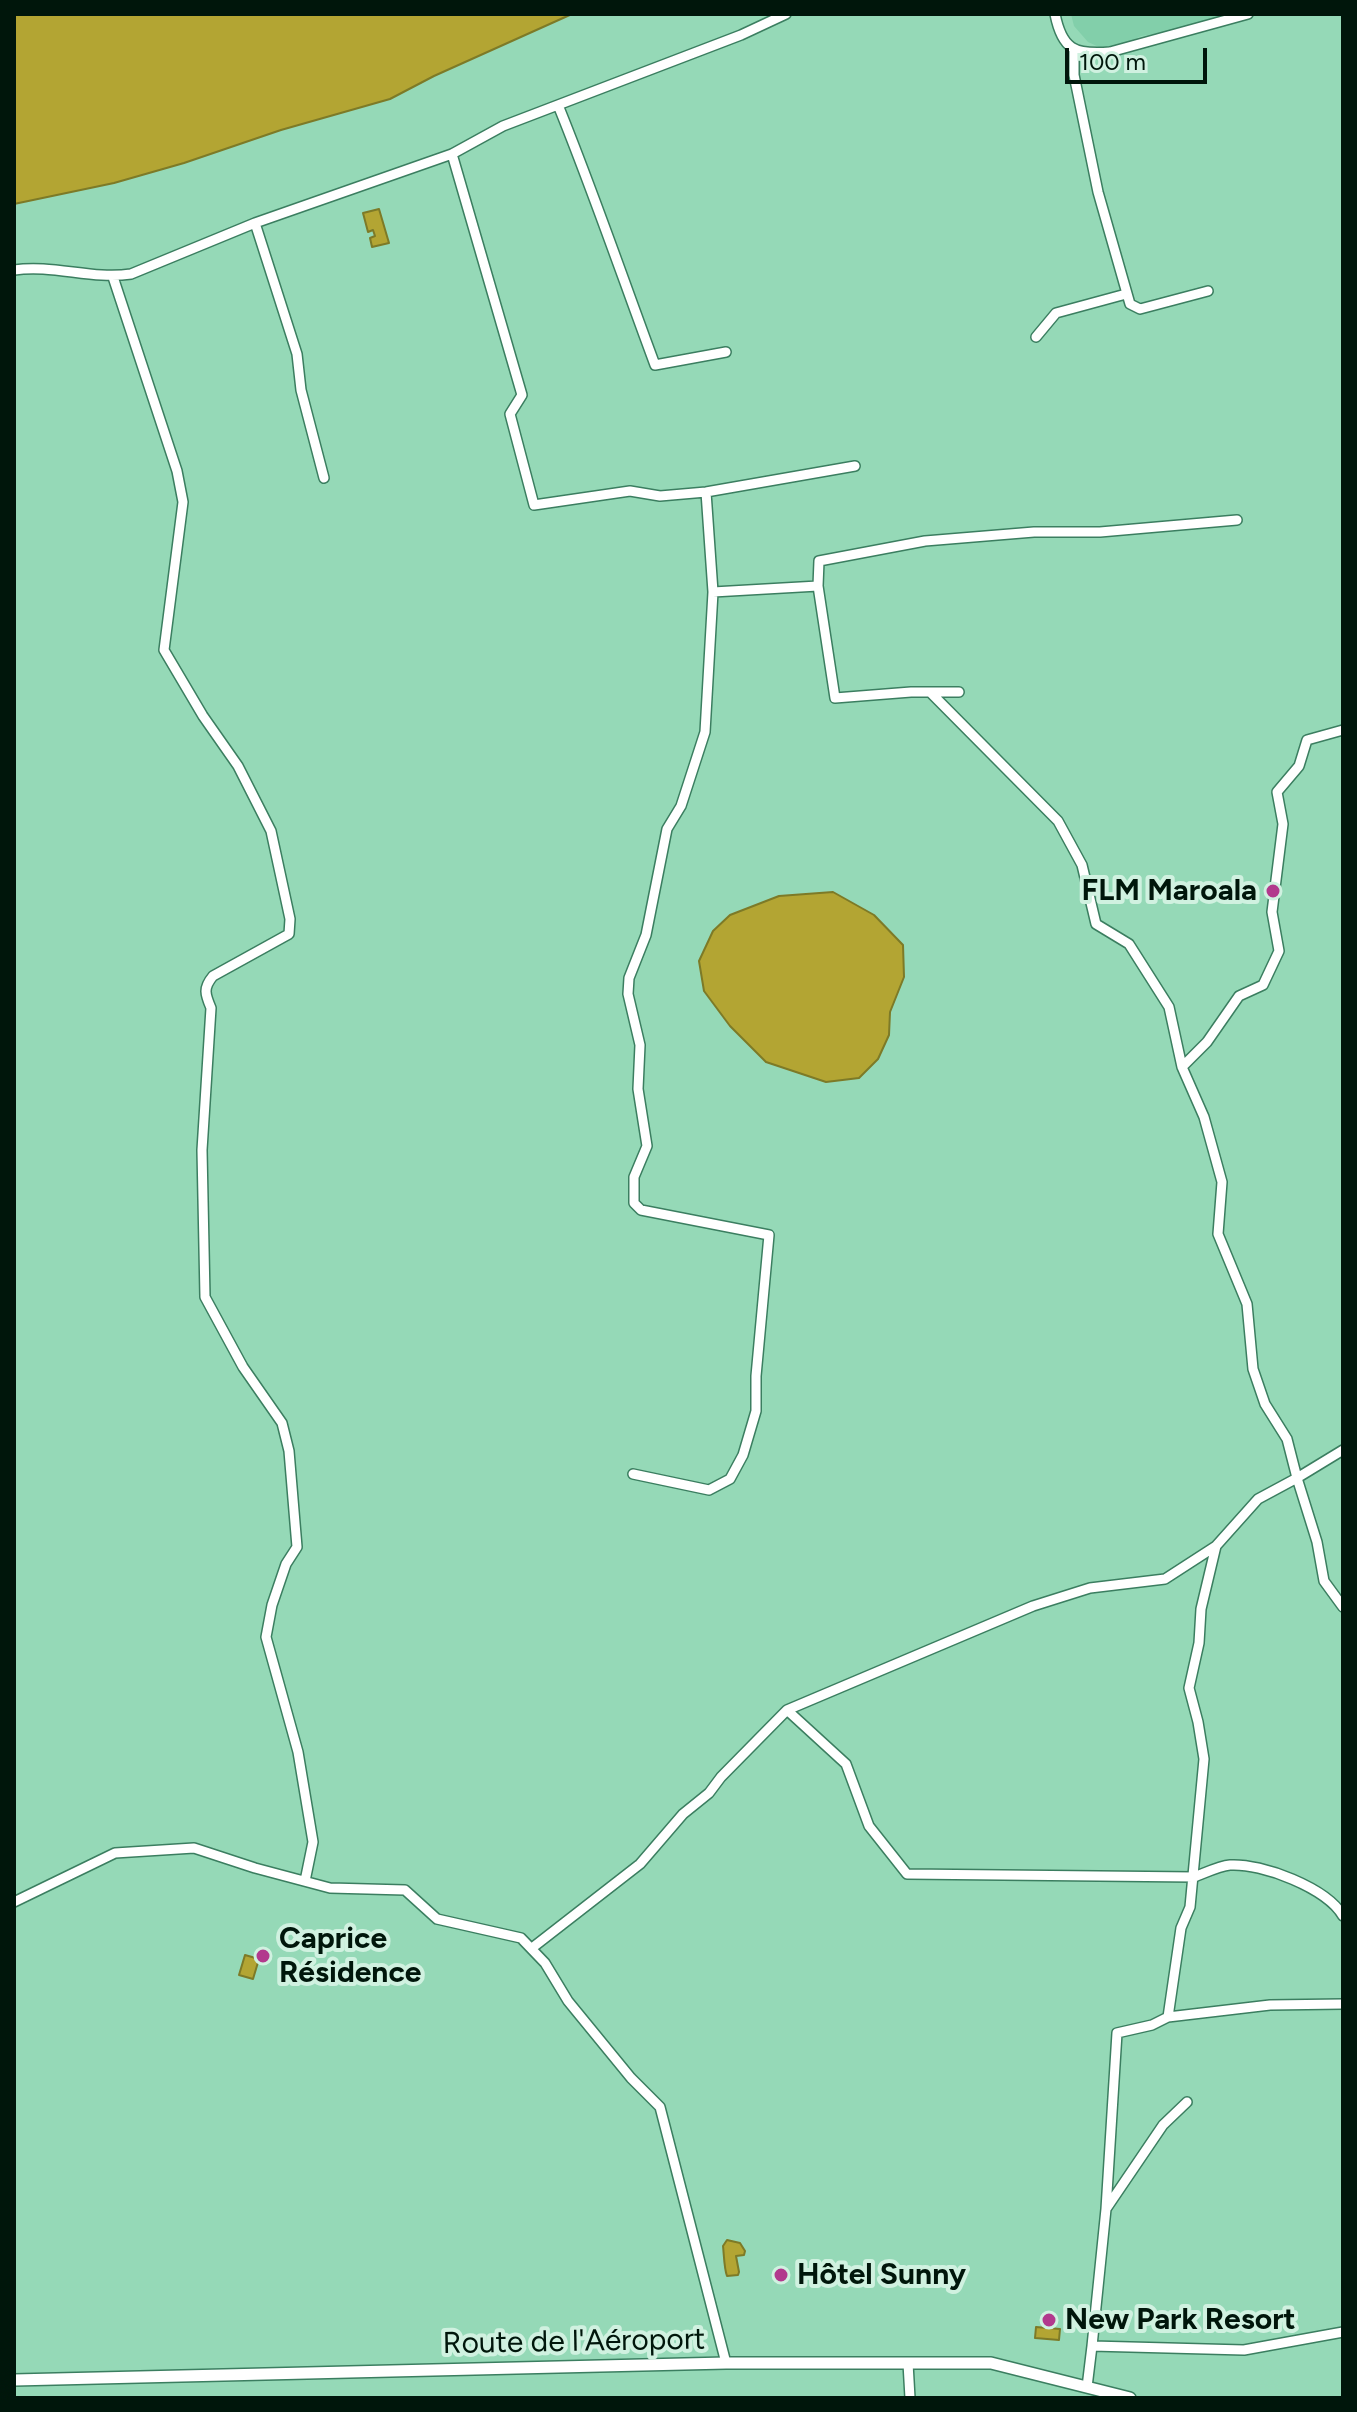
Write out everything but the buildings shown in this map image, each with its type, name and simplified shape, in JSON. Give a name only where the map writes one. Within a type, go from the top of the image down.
[{"type":"main road","name":"Route de l'Aéroport","points":[[14,2380],[726,2363],[991,2363],[1087,2387],[1102,2394],[1130,2398]]},
{"type":"street","points":[[14,270],[29,268],[113,277],[131,274],[255,223],[452,154],[503,126],[741,35],[786,14]]},
{"type":"street","points":[[1055,14],[1059,37],[1074,50],[1089,53],[1110,52],[1248,14]]},
{"type":"street","points":[[1074,50],[1074,75],[1098,192],[1130,304],[1140,309],[1208,291]]},
{"type":"street","points":[[558,105],[589,180],[605,232],[655,365],[726,352]]},
{"type":"street","points":[[452,154],[522,395],[510,414],[534,505],[630,491],[660,496],[706,492],[855,466]]},
{"type":"street","points":[[255,223],[297,354],[301,390],[324,478]]},
{"type":"street","points":[[113,277],[177,471],[183,502],[164,650],[256,797],[271,831],[290,919],[289,934],[213,976],[206,985],[205,994],[211,1008],[203,1165],[205,1297],[243,1367],[282,1423],[289,1451],[297,1547],[286,1564],[272,1605],[266,1637],[298,1752],[313,1842],[305,1881]]},
{"type":"street","points":[[1036,337],[1056,313],[1126,294]]},
{"type":"street","points":[[633,1474],[709,1490],[730,1479],[743,1455],[756,1411],[756,1376],[769,1235],[641,1210],[634,1203],[634,1177],[647,1146],[638,1089],[640,1045],[628,994],[629,978],[646,935],[667,829],[681,806],[705,732],[713,592],[706,492]]},
{"type":"street","points":[[959,692],[835,698],[818,586],[819,561],[925,541],[1034,532],[1100,532],[1237,520]]},
{"type":"street","points":[[713,592],[818,586]]},
{"type":"street","points":[[930,692],[1058,821],[1082,865],[1096,924],[1129,944],[1169,1007],[1182,1067],[1204,1117],[1222,1182],[1218,1234],[1247,1304],[1253,1369],[1265,1404],[1287,1439],[1317,1542],[1324,1581],[1343,1607]]},
{"type":"street","points":[[1182,1067],[1207,1042],[1239,996],[1263,985],[1279,951],[1272,912],[1283,824],[1277,792],[1299,766],[1307,740],[1343,730]]},
{"type":"street","points":[[532,1948],[640,1864],[683,1814],[709,1793],[787,1710],[1033,1606],[1090,1588],[1165,1579],[1216,1546],[1258,1499],[1343,1450]]},
{"type":"street","points":[[1168,2017],[1181,1928],[1190,1907],[1204,1759],[1189,1688],[1199,1643],[1201,1609],[1216,1546]]},
{"type":"street","points":[[787,1710],[846,1764],[869,1826],[907,1874],[1194,1877],[1230,1865],[1272,1872],[1309,1886],[1339,1909],[1343,1916]]},
{"type":"street","points":[[14,1902],[115,1853],[194,1848],[330,1888],[405,1890],[437,1919],[521,1938],[532,1948],[568,2001],[631,2078],[660,2107],[726,2363]]},
{"type":"street","points":[[1087,2387],[1106,2209],[1117,2033],[1152,2025],[1168,2017],[1270,2005],[1343,2004]]},
{"type":"street","points":[[1106,2209],[1163,2125],[1187,2102]]},
{"type":"street","points":[[1092,2346],[1244,2350],[1343,2332]]},
{"type":"street","points":[[908,2363],[910,2398]]},
{"type":"shaded area","points":[[14,14],[572,14],[390,99],[114,183],[14,204]]},
{"type":"shaded area","points":[[1071,14],[1248,14],[1192,28],[1141,36],[1110,52],[1088,42],[1074,26]]},
{"type":"shaded area","points":[[379,209],[389,243],[372,247],[370,238],[375,236],[373,230],[368,232],[363,213]]},
{"type":"shaded area","points":[[833,892],[874,915],[903,945],[904,977],[890,1012],[889,1035],[878,1059],[859,1078],[826,1082],[766,1062],[730,1026],[704,991],[699,961],[713,931],[730,915],[779,896]]},
{"type":"shaded area","points":[[245,1955],[259,1959],[253,1979],[239,1975]]},
{"type":"shaded area","points":[[727,2240],[740,2243],[745,2251],[744,2255],[736,2256],[738,2275],[727,2276],[723,2246]]},
{"type":"shaded area","points":[[1036,2327],[1060,2329],[1059,2340],[1035,2338]]},
{"type":"place","name":"FLM Maroala","points":[[1273,891]]},
{"type":"place","name":"Caprice Résidence","points":[[263,1956]]},
{"type":"place","name":"Hôtel Sunny","points":[[781,2275]]},
{"type":"place","name":"New Park Resort","points":[[1049,2320]]}]
